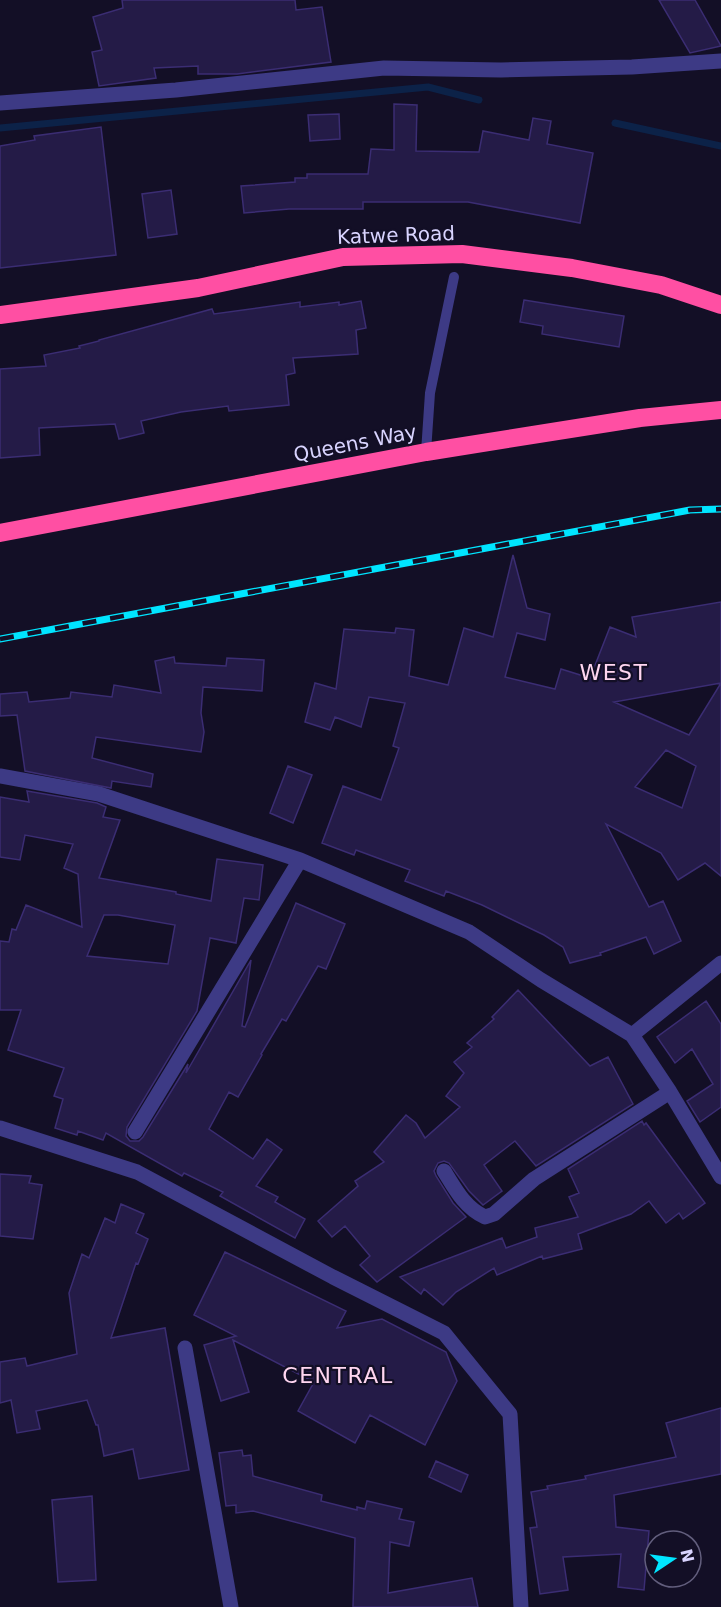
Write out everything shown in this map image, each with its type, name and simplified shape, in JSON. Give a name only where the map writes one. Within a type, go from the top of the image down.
[{"type":"highway","name":"Katwe Road","points":[[0,315],[198,288],[343,257],[462,254],[572,268],[661,285],[721,304]]},
{"type":"highway","name":"Queens Way","points":[[0,533],[426,453],[640,418],[721,410]]},
{"type":"street","points":[[0,103],[176,90],[384,68],[501,70],[632,67],[721,61]]},
{"type":"street","points":[[0,776],[99,794],[300,860],[469,932],[632,1035],[670,1092],[721,1177]]},
{"type":"street","points":[[135,1132],[300,860]]},
{"type":"street","points":[[632,1035],[721,963]]},
{"type":"street","points":[[444,1171],[462,1200],[477,1213],[485,1217],[494,1214],[534,1179],[670,1092]]},
{"type":"street","points":[[0,1128],[137,1172],[333,1277],[444,1333],[510,1414],[521,1607]]},
{"type":"street","points":[[185,1347],[231,1607]]},
{"type":"lane","points":[[426,453],[430,393],[454,277]]},
{"type":"building","points":[[122,0],[295,0],[296,10],[322,7],[331,62],[237,74],[198,74],[198,66],[154,68],[156,78],[99,86],[92,52],[102,50],[93,17],[123,8]]},
{"type":"building","points":[[659,0],[695,0],[721,46],[690,53]]},
{"type":"building","points":[[394,104],[417,105],[416,151],[479,152],[483,131],[529,140],[533,118],[551,121],[547,144],[593,153],[580,223],[468,202],[363,202],[363,209],[289,209],[244,213],[241,186],[295,182],[295,178],[307,178],[307,174],[368,174],[371,149],[394,150]]},
{"type":"building","points":[[339,114],[340,139],[310,141],[308,115]]},
{"type":"building","points":[[101,127],[116,255],[0,268],[0,146],[35,140],[34,136]]},
{"type":"building","points":[[171,190],[177,234],[148,238],[142,194]]},
{"type":"building","points":[[524,300],[624,316],[619,347],[542,334],[543,326],[520,322]]},
{"type":"building","points":[[361,301],[366,328],[356,330],[358,354],[293,358],[295,373],[286,375],[289,405],[229,411],[228,406],[181,412],[141,421],[144,433],[119,439],[115,424],[39,428],[40,455],[0,458],[0,369],[46,366],[44,355],[80,348],[79,346],[99,340],[212,309],[214,314],[300,302],[300,307],[339,302],[339,305]]},
{"type":"building","points":[[513,555],[527,608],[550,614],[545,640],[517,633],[505,677],[555,689],[561,669],[590,678],[610,627],[636,637],[632,617],[721,602],[721,683],[721,876],[705,863],[678,880],[661,853],[606,824],[649,907],[663,901],[681,941],[654,954],[646,937],[600,953],[601,955],[570,963],[563,947],[544,935],[482,905],[446,891],[444,896],[405,881],[410,870],[356,850],[354,855],[322,843],[343,786],[381,800],[399,748],[393,746],[405,703],[369,697],[361,727],[335,717],[330,730],[305,722],[315,683],[336,689],[344,629],[395,633],[396,628],[414,630],[409,676],[448,685],[464,628],[493,637]],"holes":[[[721,683],[689,735],[614,702]],[[666,750],[696,766],[682,808],[635,787]]]},
{"type":"building","points":[[174,657],[175,663],[226,666],[227,658],[264,660],[262,691],[203,687],[201,713],[204,732],[201,752],[96,737],[92,758],[153,774],[151,787],[112,781],[111,788],[25,771],[17,715],[0,716],[0,694],[27,692],[29,702],[70,698],[71,692],[112,697],[114,685],[161,693],[155,661]]},
{"type":"building","points":[[288,766],[312,775],[293,823],[270,813]]},
{"type":"building","points":[[27,791],[97,803],[106,807],[103,817],[120,820],[99,878],[211,901],[217,859],[263,865],[259,900],[244,898],[236,943],[210,938],[197,1011],[127,1127],[126,1136],[130,1141],[139,1141],[143,1137],[188,1064],[186,1073],[251,960],[242,1026],[245,1027],[296,903],[345,924],[326,969],[318,966],[286,1021],[282,1019],[238,1097],[229,1092],[209,1129],[253,1159],[267,1139],[282,1150],[256,1186],[278,1197],[275,1202],[305,1219],[295,1238],[220,1196],[223,1192],[184,1173],[182,1176],[106,1133],[103,1140],[78,1131],[77,1135],[55,1128],[63,1099],[54,1096],[64,1068],[8,1050],[21,1010],[0,1010],[0,941],[9,942],[12,929],[16,930],[26,905],[82,927],[78,874],[64,868],[73,844],[25,835],[20,860],[0,857],[0,797],[29,802]],"holes":[[[104,915],[118,915],[175,925],[168,964],[87,956]]]},
{"type":"building","points":[[518,990],[590,1066],[608,1057],[633,1104],[536,1166],[515,1141],[484,1165],[502,1191],[483,1205],[469,1191],[449,1163],[444,1161],[438,1163],[434,1171],[436,1176],[453,1203],[466,1217],[377,1282],[360,1265],[370,1256],[345,1226],[332,1237],[318,1221],[358,1186],[355,1181],[384,1162],[374,1152],[406,1115],[416,1123],[425,1138],[460,1107],[446,1096],[464,1073],[454,1062],[472,1047],[467,1043],[494,1019],[492,1017]]},
{"type":"building","points":[[706,1001],[721,1024],[721,1107],[700,1122],[687,1101],[713,1084],[692,1049],[675,1063],[657,1037]]},
{"type":"building","points":[[642,1121],[644,1125],[646,1123],[705,1203],[683,1219],[679,1213],[666,1223],[649,1201],[631,1214],[578,1234],[582,1249],[543,1259],[542,1256],[497,1275],[494,1268],[456,1292],[443,1305],[424,1289],[421,1294],[400,1277],[502,1238],[506,1248],[537,1237],[535,1228],[578,1217],[569,1197],[579,1193],[568,1169]]},
{"type":"building","points":[[0,1174],[31,1176],[29,1183],[42,1185],[33,1239],[0,1236]]},
{"type":"building","points":[[121,1204],[144,1214],[136,1233],[148,1239],[138,1264],[136,1263],[111,1338],[165,1328],[189,1470],[139,1479],[133,1449],[104,1456],[98,1425],[96,1425],[87,1400],[36,1411],[40,1429],[17,1433],[11,1400],[0,1403],[0,1362],[25,1358],[27,1366],[77,1354],[69,1293],[82,1254],[89,1258],[105,1218],[115,1223]]},
{"type":"building","points":[[225,1252],[346,1311],[337,1328],[382,1319],[446,1352],[457,1381],[425,1445],[370,1415],[355,1443],[298,1411],[314,1382],[233,1340],[249,1392],[221,1401],[204,1345],[236,1336],[194,1315]]},
{"type":"building","points":[[721,1408],[721,1474],[614,1495],[616,1527],[643,1530],[644,1590],[618,1587],[621,1554],[563,1557],[568,1590],[540,1594],[530,1528],[537,1527],[531,1492],[548,1489],[547,1486],[586,1479],[585,1476],[676,1457],[666,1423]]},
{"type":"building","points":[[242,1450],[243,1456],[251,1455],[253,1476],[322,1495],[321,1501],[357,1510],[357,1507],[365,1509],[367,1501],[402,1509],[399,1519],[414,1522],[409,1546],[390,1542],[388,1593],[472,1578],[478,1607],[353,1607],[355,1538],[253,1511],[236,1513],[236,1505],[226,1506],[219,1453]]},
{"type":"building","points":[[436,1461],[468,1475],[461,1492],[429,1477]]},
{"type":"building","points":[[92,1496],[96,1580],[58,1582],[52,1500]]},
{"type":"waterway","points":[[0,128],[428,87],[479,100]]},
{"type":"waterway","points":[[615,123],[721,146]]},
{"type":"railway","points":[[0,639],[690,510],[721,509]]},
{"type":"district","name":"WEST","points":[[614,672]]},
{"type":"district","name":"CENTRAL","points":[[338,1375]]}]
